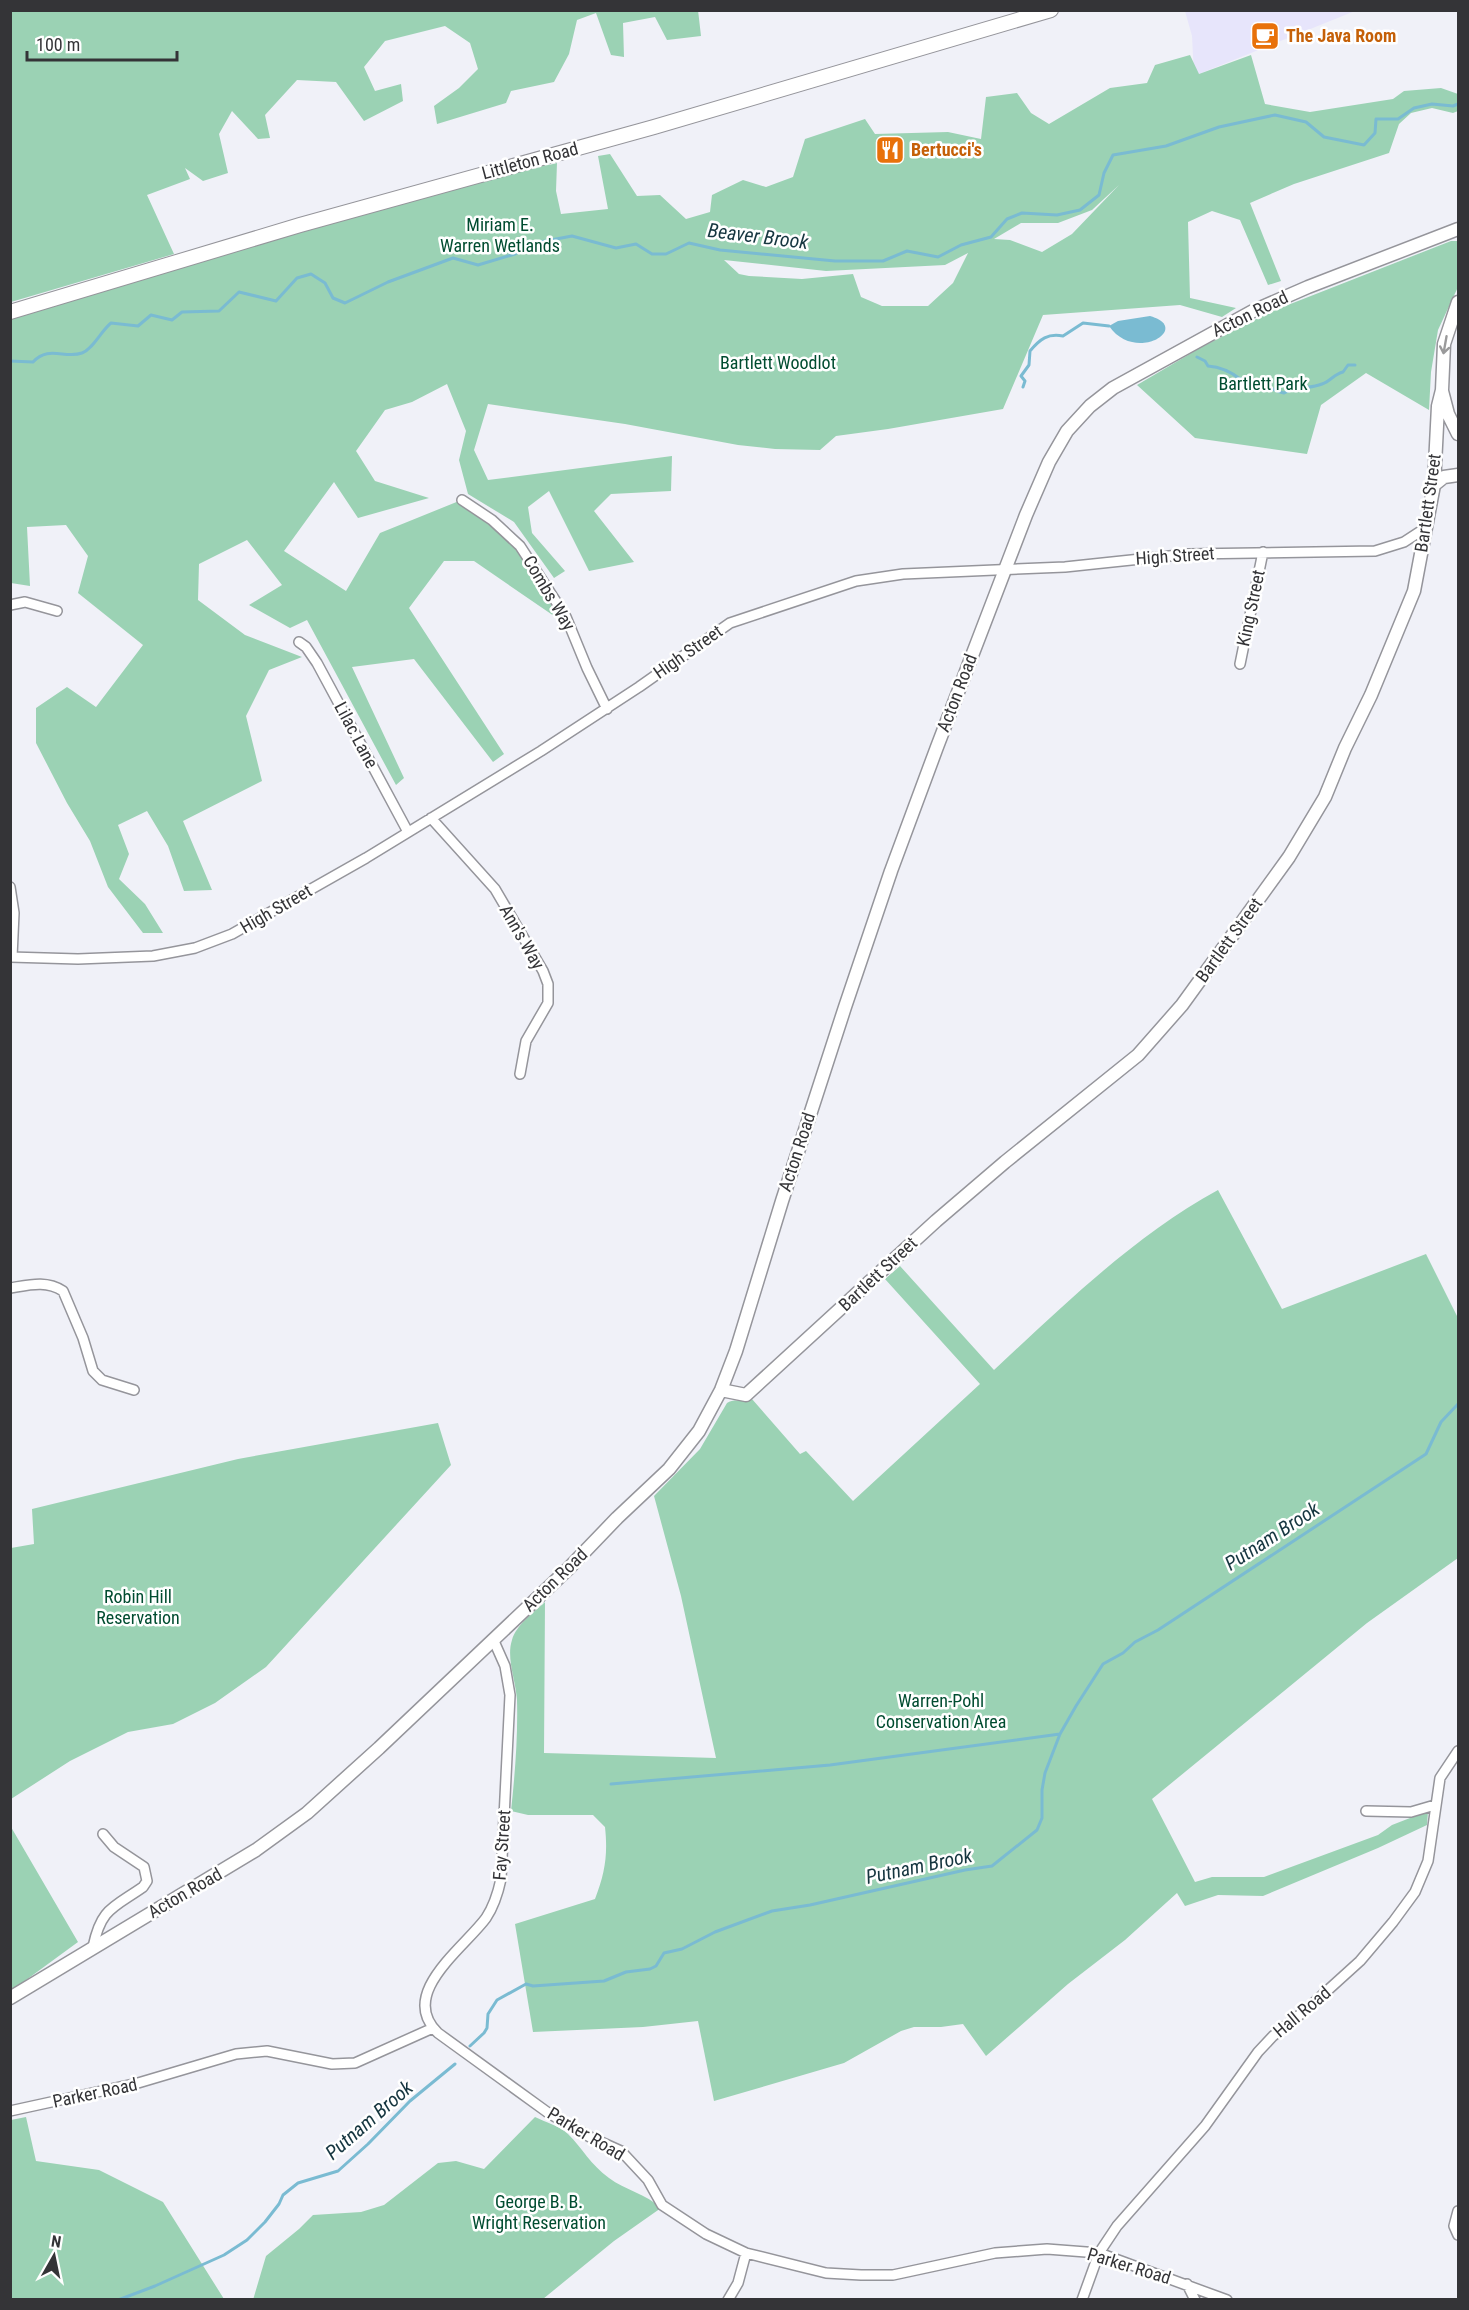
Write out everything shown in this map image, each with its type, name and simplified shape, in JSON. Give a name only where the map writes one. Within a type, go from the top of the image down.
[{"type":"main road","name":"Littleton Road","points":[[10,312],[300,225],[654,127],[1051,10]]},
{"type":"main road","name":"Acton Road","points":[[10,1998],[256,1850],[290,1826],[379,1748],[669,1469],[699,1431],[721,1390],[891,871],[1006,568],[1048,462],[1062,439],[1090,406],[1113,388],[1253,311],[1319,282],[1458,228]]},
{"type":"main road","name":"Acton Road","points":[[1439,237],[1458,236]]},
{"type":"main road","name":"Bartlett Street","points":[[721,1390],[746,1395],[936,1221],[1138,1055],[1182,1005],[1289,856],[1325,797],[1414,591],[1434,485],[1444,344],[1458,302]]},
{"type":"main road","points":[[1442,390],[1448,414],[1458,434]]},
{"type":"main road","points":[[1434,485],[1444,477],[1458,476]]},
{"type":"street","name":"Combs Way","points":[[462,500],[492,520],[520,546],[566,617],[607,709]]},
{"type":"street","name":"High Street","points":[[11,957],[130,958],[195,948],[251,925],[408,832],[607,709],[730,623],[766,609],[856,581],[903,574],[1065,567],[1188,554],[1375,551],[1404,542],[1427,527]]},
{"type":"street","name":"King Street","points":[[1240,664],[1263,552]]},
{"type":"street","points":[[10,605],[25,602],[57,611]]},
{"type":"street","name":"Lilac Lane","points":[[299,642],[317,663],[408,832]]},
{"type":"street","name":"Ann's Way","points":[[430,818],[495,889],[543,971],[548,984],[548,1004],[526,1041],[520,1074]]},
{"type":"street","points":[[10,887],[14,913],[11,957]]},
{"type":"street","points":[[10,1288],[41,1283],[63,1291],[83,1338],[93,1371],[102,1380],[134,1390]]},
{"type":"street","name":"Fay Street","points":[[432,2028],[427,2018],[426,2007],[426,1995],[430,1984],[485,1918],[495,1899],[501,1879],[510,1695],[506,1666],[493,1639]]},
{"type":"street","name":"Hall Road","points":[[1082,2300],[1099,2253],[1117,2226],[1205,2126],[1263,2045],[1360,1961],[1415,1892],[1426,1871],[1440,1776],[1458,1751]]},
{"type":"street","points":[[1366,1811],[1411,1812],[1435,1805]]},
{"type":"street","points":[[93,1947],[97,1927],[106,1912],[143,1887],[147,1881],[144,1867],[114,1847],[103,1834]]},
{"type":"street","name":"Parker Road","points":[[10,2111],[138,2083],[236,2054],[267,2051],[332,2064],[355,2063],[432,2028],[547,2112],[590,2137],[621,2151],[648,2180],[662,2205],[706,2234],[746,2253],[826,2273],[861,2275],[893,2275],[995,2253],[1047,2248],[1099,2253],[1227,2300]]},
{"type":"street","points":[[1458,2211],[1454,2226],[1458,2235]]},
{"type":"street","points":[[728,2300],[738,2283],[746,2253]]},
{"type":"street","points":[[1186,2284],[1195,2300]]},
{"type":"shaded area","points":[[1185,11],[1355,11],[1194,76],[1192,36]]},
{"type":"green space","points":[[11,10],[698,10],[701,36],[667,40],[655,17],[623,23],[624,57],[611,55],[596,13],[577,20],[569,54],[554,82],[511,91],[506,103],[437,124],[434,106],[459,88],[478,69],[470,43],[445,26],[385,41],[364,67],[375,91],[401,84],[403,101],[364,121],[336,82],[297,80],[265,115],[270,138],[258,139],[232,111],[219,134],[228,173],[203,181],[185,168],[190,179],[147,195],[174,254],[11,302]]},
{"type":"green space","points":[[1190,55],[1199,74],[1251,55],[1265,104],[1310,112],[1393,99],[1404,91],[1441,88],[1458,94],[1458,111],[1453,113],[1432,108],[1411,113],[1399,124],[1389,153],[1294,184],[1250,203],[1281,281],[1268,285],[1240,220],[1212,211],[1188,222],[1190,298],[1236,308],[1222,317],[1180,305],[1043,315],[1003,409],[836,436],[820,450],[738,445],[625,424],[488,404],[474,450],[488,480],[672,456],[671,491],[611,494],[594,511],[634,562],[589,571],[549,491],[528,507],[532,533],[565,571],[554,578],[514,522],[468,494],[459,460],[466,431],[447,384],[412,402],[385,410],[356,451],[375,481],[429,498],[358,518],[334,482],[284,551],[346,591],[380,533],[459,501],[520,546],[546,586],[554,616],[474,561],[444,561],[409,608],[504,754],[493,762],[414,659],[352,667],[404,778],[396,785],[307,620],[290,628],[249,605],[282,585],[247,540],[199,564],[198,600],[245,635],[302,657],[269,670],[246,716],[262,781],[183,821],[212,890],[184,891],[168,846],[147,811],[118,825],[129,854],[119,879],[145,904],[163,933],[143,933],[108,887],[90,841],[67,803],[36,743],[36,708],[67,687],[96,707],[143,645],[78,593],[88,556],[66,525],[27,527],[30,586],[11,583],[11,312],[547,157],[549,165],[557,163],[556,191],[561,214],[608,209],[598,156],[610,154],[637,196],[660,195],[686,219],[710,212],[712,195],[743,180],[766,187],[793,177],[805,139],[865,119],[875,134],[948,132],[981,139],[986,97],[1017,93],[1031,113],[1049,124],[1110,88],[1147,83],[1155,65]],"holes":[[[1119,185],[1072,234],[1042,252],[1010,240],[994,239],[1021,223],[1058,223],[1092,210]],[[968,253],[953,283],[928,306],[882,306],[861,297],[853,274],[802,279],[749,276],[739,274],[724,260],[826,271],[945,265]]]},
{"type":"green space","name":"Bartlett Park","points":[[1451,241],[1458,241],[1458,287],[1438,330],[1431,372],[1429,410],[1366,373],[1321,405],[1307,454],[1195,438],[1137,385],[1200,348],[1270,312]]},
{"type":"green space","name":"Warren-Pohl Conservation Area","points":[[1218,1190],[1282,1309],[1426,1254],[1458,1318],[1458,1558],[1367,1623],[1152,1799],[1195,1882],[1212,1877],[1264,1877],[1378,1835],[1392,1825],[1428,1811],[1427,1825],[1263,1896],[1218,1895],[1185,1906],[1177,1893],[1125,1940],[1068,1984],[986,2056],[963,2024],[914,2027],[901,2031],[844,2063],[714,2101],[698,2021],[643,2027],[533,2032],[515,1924],[595,1899],[605,1864],[606,1837],[605,1827],[593,1815],[528,1815],[511,1811],[517,1714],[510,1647],[514,1634],[521,1624],[545,1602],[544,1753],[716,1758],[681,1596],[654,1496],[700,1449],[727,1403],[752,1399],[800,1454],[806,1451],[853,1501],[980,1384],[885,1279],[900,1266],[994,1370],[1073,1297],[1129,1250],[1157,1228]]},
{"type":"green space","name":"Robin Hill Reservation","points":[[438,1423],[451,1465],[266,1667],[215,1703],[173,1724],[128,1732],[70,1761],[11,1799],[11,1548],[34,1544],[32,1509],[238,1459]]},
{"type":"green space","points":[[11,1827],[78,1942],[10,1991]]},
{"type":"green space","points":[[26,2117],[36,2161],[99,2170],[163,2202],[224,2299],[11,2299],[11,2120]]},
{"type":"green space","name":"George B. B. Wright Reservation","points":[[535,2117],[565,2131],[609,2178],[661,2208],[614,2241],[543,2299],[253,2300],[266,2256],[313,2215],[361,2212],[384,2205],[438,2163],[456,2161],[484,2169]]},
{"type":"water","points":[[1150,316],[1162,321],[1165,328],[1163,334],[1155,340],[1145,343],[1132,342],[1120,337],[1109,326],[1118,321]]},
{"type":"waterway","name":"Beaver Brook","points":[[10,361],[33,362],[45,354],[82,353],[90,348],[111,323],[138,326],[151,315],[172,320],[182,312],[219,311],[239,292],[276,301],[297,278],[311,274],[325,283],[333,298],[345,303],[388,282],[453,258],[478,265],[515,254],[535,243],[572,236],[616,248],[636,244],[652,254],[666,254],[689,243],[720,250],[835,261],[883,261],[907,251],[938,257],[961,245],[991,237],[1007,219],[1022,213],[1057,215],[1080,210],[1099,195],[1104,173],[1113,155],[1166,146],[1219,127],[1275,115],[1306,122],[1324,137],[1364,145],[1375,133],[1376,119],[1398,119],[1414,108],[1432,104],[1453,106],[1458,104]]},
{"type":"waterway","points":[[1023,387],[1025,381],[1021,376],[1029,365],[1030,351],[1041,340],[1053,335],[1063,336],[1083,323],[1109,326]]},
{"type":"waterway","points":[[1197,357],[1205,361],[1208,366],[1225,370],[1240,379],[1252,379],[1284,393],[1322,384],[1343,372],[1348,365],[1355,365]]},
{"type":"waterway","name":"Putnam Brook","points":[[470,2046],[487,2028],[488,2014],[497,2000],[526,1984],[533,1986],[604,1981],[626,1972],[650,1969],[656,1966],[664,1953],[682,1949],[715,1932],[772,1911],[992,1866],[1037,1830],[1042,1818],[1042,1790],[1045,1773],[1060,1734],[1103,1664],[1426,1454],[1441,1422],[1458,1404]]},
{"type":"waterway","points":[[611,1784],[830,1765],[1060,1734]]},
{"type":"waterway","name":"Putnam Brook","points":[[118,2300],[224,2255],[247,2240],[265,2222],[283,2195],[298,2183],[338,2171],[410,2101],[455,2064]]},
{"type":"place","name":"The Java Room","points":[[1265,36]]},
{"type":"place","name":"Bertucci's","points":[[890,150]]},
{"type":"park label","name":"Miriam E. Warren Wetlands","points":[[500,235]]},
{"type":"park label","name":"Bartlett Woodlot","points":[[778,363]]}]
